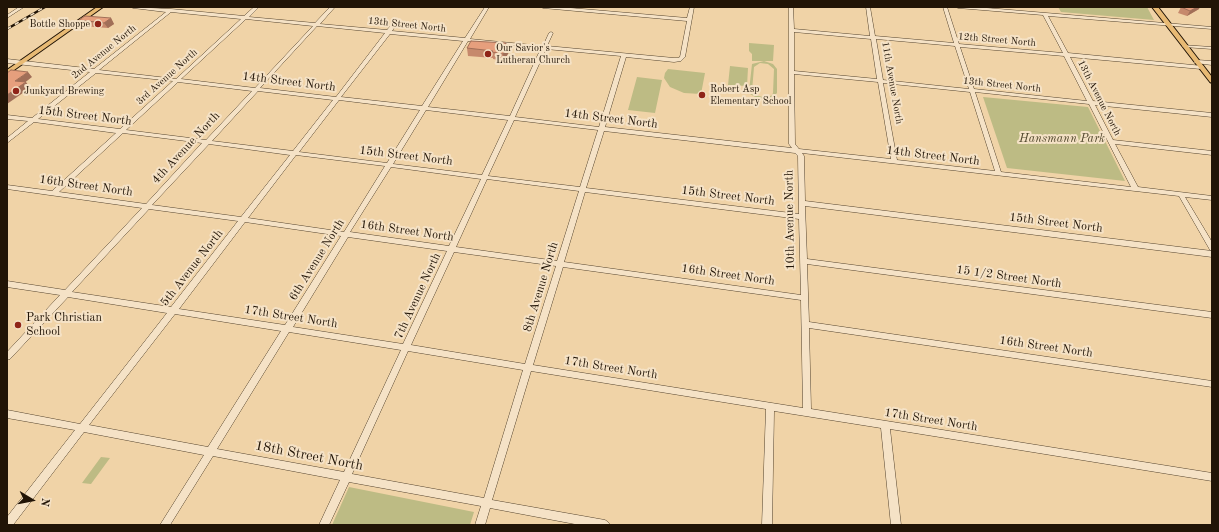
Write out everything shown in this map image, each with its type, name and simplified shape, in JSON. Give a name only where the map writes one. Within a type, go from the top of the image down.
[{"type":"main road","points":[[7,73],[19,62],[93,7]]},
{"type":"main road","points":[[7,68],[19,62],[100,7]]},
{"type":"main road","points":[[1155,7],[1212,81]]},
{"type":"street","points":[[7,16],[22,7]]},
{"type":"street","name":"13th Street North","points":[[133,7],[172,9],[245,18],[680,60],[682,57],[690,20]]},
{"type":"street","name":"3rd Avenue North","points":[[54,193],[257,7]]},
{"type":"street","name":"4th Avenue North","points":[[7,357],[333,7]]},
{"type":"street","name":"6th Avenue North","points":[[166,525],[487,7]]},
{"type":"street","points":[[543,7],[690,20],[692,7]]},
{"type":"street","name":"10th Avenue North","points":[[790,7],[792,144],[801,156],[807,412]]},
{"type":"street","name":"11th Avenue North","points":[[868,7],[894,162]]},
{"type":"street","points":[[945,7],[999,174]]},
{"type":"street","points":[[958,7],[1212,28]]},
{"type":"street","points":[[1052,7],[1056,15]]},
{"type":"street","name":"2nd Avenue North","points":[[7,141],[172,9]]},
{"type":"street","name":"13th Avenue North","points":[[1045,14],[1136,190]]},
{"type":"street","name":"5th Avenue North","points":[[7,525],[394,25]]},
{"type":"street","name":"12th Street North","points":[[791,30],[1066,55],[1199,65],[1212,63]]},
{"type":"street","name":"7th Avenue North","points":[[324,525],[551,33]]},
{"type":"street","points":[[1184,46],[1212,48]]},
{"type":"street","name":"8th Avenue North","points":[[480,525],[624,55]]},
{"type":"street","name":"14th Street North","points":[[7,61],[1212,198]]},
{"type":"street","name":"13th Street North","points":[[791,72],[1212,115]]},
{"type":"street","name":"15th Street North","points":[[7,117],[802,216]]},
{"type":"street","points":[[1111,142],[1212,153]]},
{"type":"street","name":"16th Street North","points":[[7,187],[804,298]]},
{"type":"street","points":[[1181,195],[1212,248]]},
{"type":"street","name":"15th Street North","points":[[802,203],[1212,254]]},
{"type":"street","name":"15 1/2 Street North","points":[[803,261],[1212,315]]},
{"type":"street","name":"17th Street North","points":[[7,284],[1212,477]]},
{"type":"street","name":"16th Street North","points":[[805,324],[1212,384]]},
{"type":"street","points":[[767,525],[770,406]]},
{"type":"street","name":"18th Street North","points":[[7,414],[605,525]]},
{"type":"street","points":[[885,424],[896,525]]},
{"type":"green space","points":[[1058,7],[1147,7],[1154,20],[1061,12]]},
{"type":"green space","points":[[749,43],[774,45],[773,61],[752,61],[752,54],[749,51]]},
{"type":"green space","points":[[764,61],[773,64],[777,69],[777,93],[772,98],[768,100],[757,98],[750,94],[752,64]],"holes":[[[760,63],[768,64],[774,69],[773,93],[767,98],[755,95],[752,91],[754,67]]]},
{"type":"green space","points":[[730,66],[748,68],[747,86],[728,85]]},
{"type":"green space","points":[[668,69],[705,73],[701,94],[684,93],[670,87],[664,78]]},
{"type":"green space","points":[[637,77],[662,80],[655,113],[628,110]]},
{"type":"green space","name":"Hansmann Park","points":[[983,97],[1088,107],[1125,181],[1007,168]]},
{"type":"green space","points":[[101,457],[110,458],[91,484],[82,483]]},
{"type":"green space","points":[[349,487],[474,512],[470,525],[332,525]]},
{"type":"building","points":[[1181,7],[1197,7],[1190,11]]},
{"type":"building","points":[[85,16],[111,18],[104,23],[79,20]]},
{"type":"building","points":[[471,41],[506,43],[505,45],[508,45],[503,54],[492,52],[493,51],[467,48]]},
{"type":"building","points":[[11,70],[28,72],[15,81],[26,82],[7,95],[7,73]]},
{"type":"railway","points":[[7,29],[45,7]]},
{"type":"place","name":"Bottle Shoppe","points":[[98,24]]},
{"type":"place","name":"Our Savior's Lutheran Church","points":[[488,54]]},
{"type":"place","name":"Junkyard Brewing","points":[[16,91]]},
{"type":"place","name":"Robert Asp Elementary School","points":[[702,95]]},
{"type":"place","name":"Park Christian School","points":[[18,325]]}]
